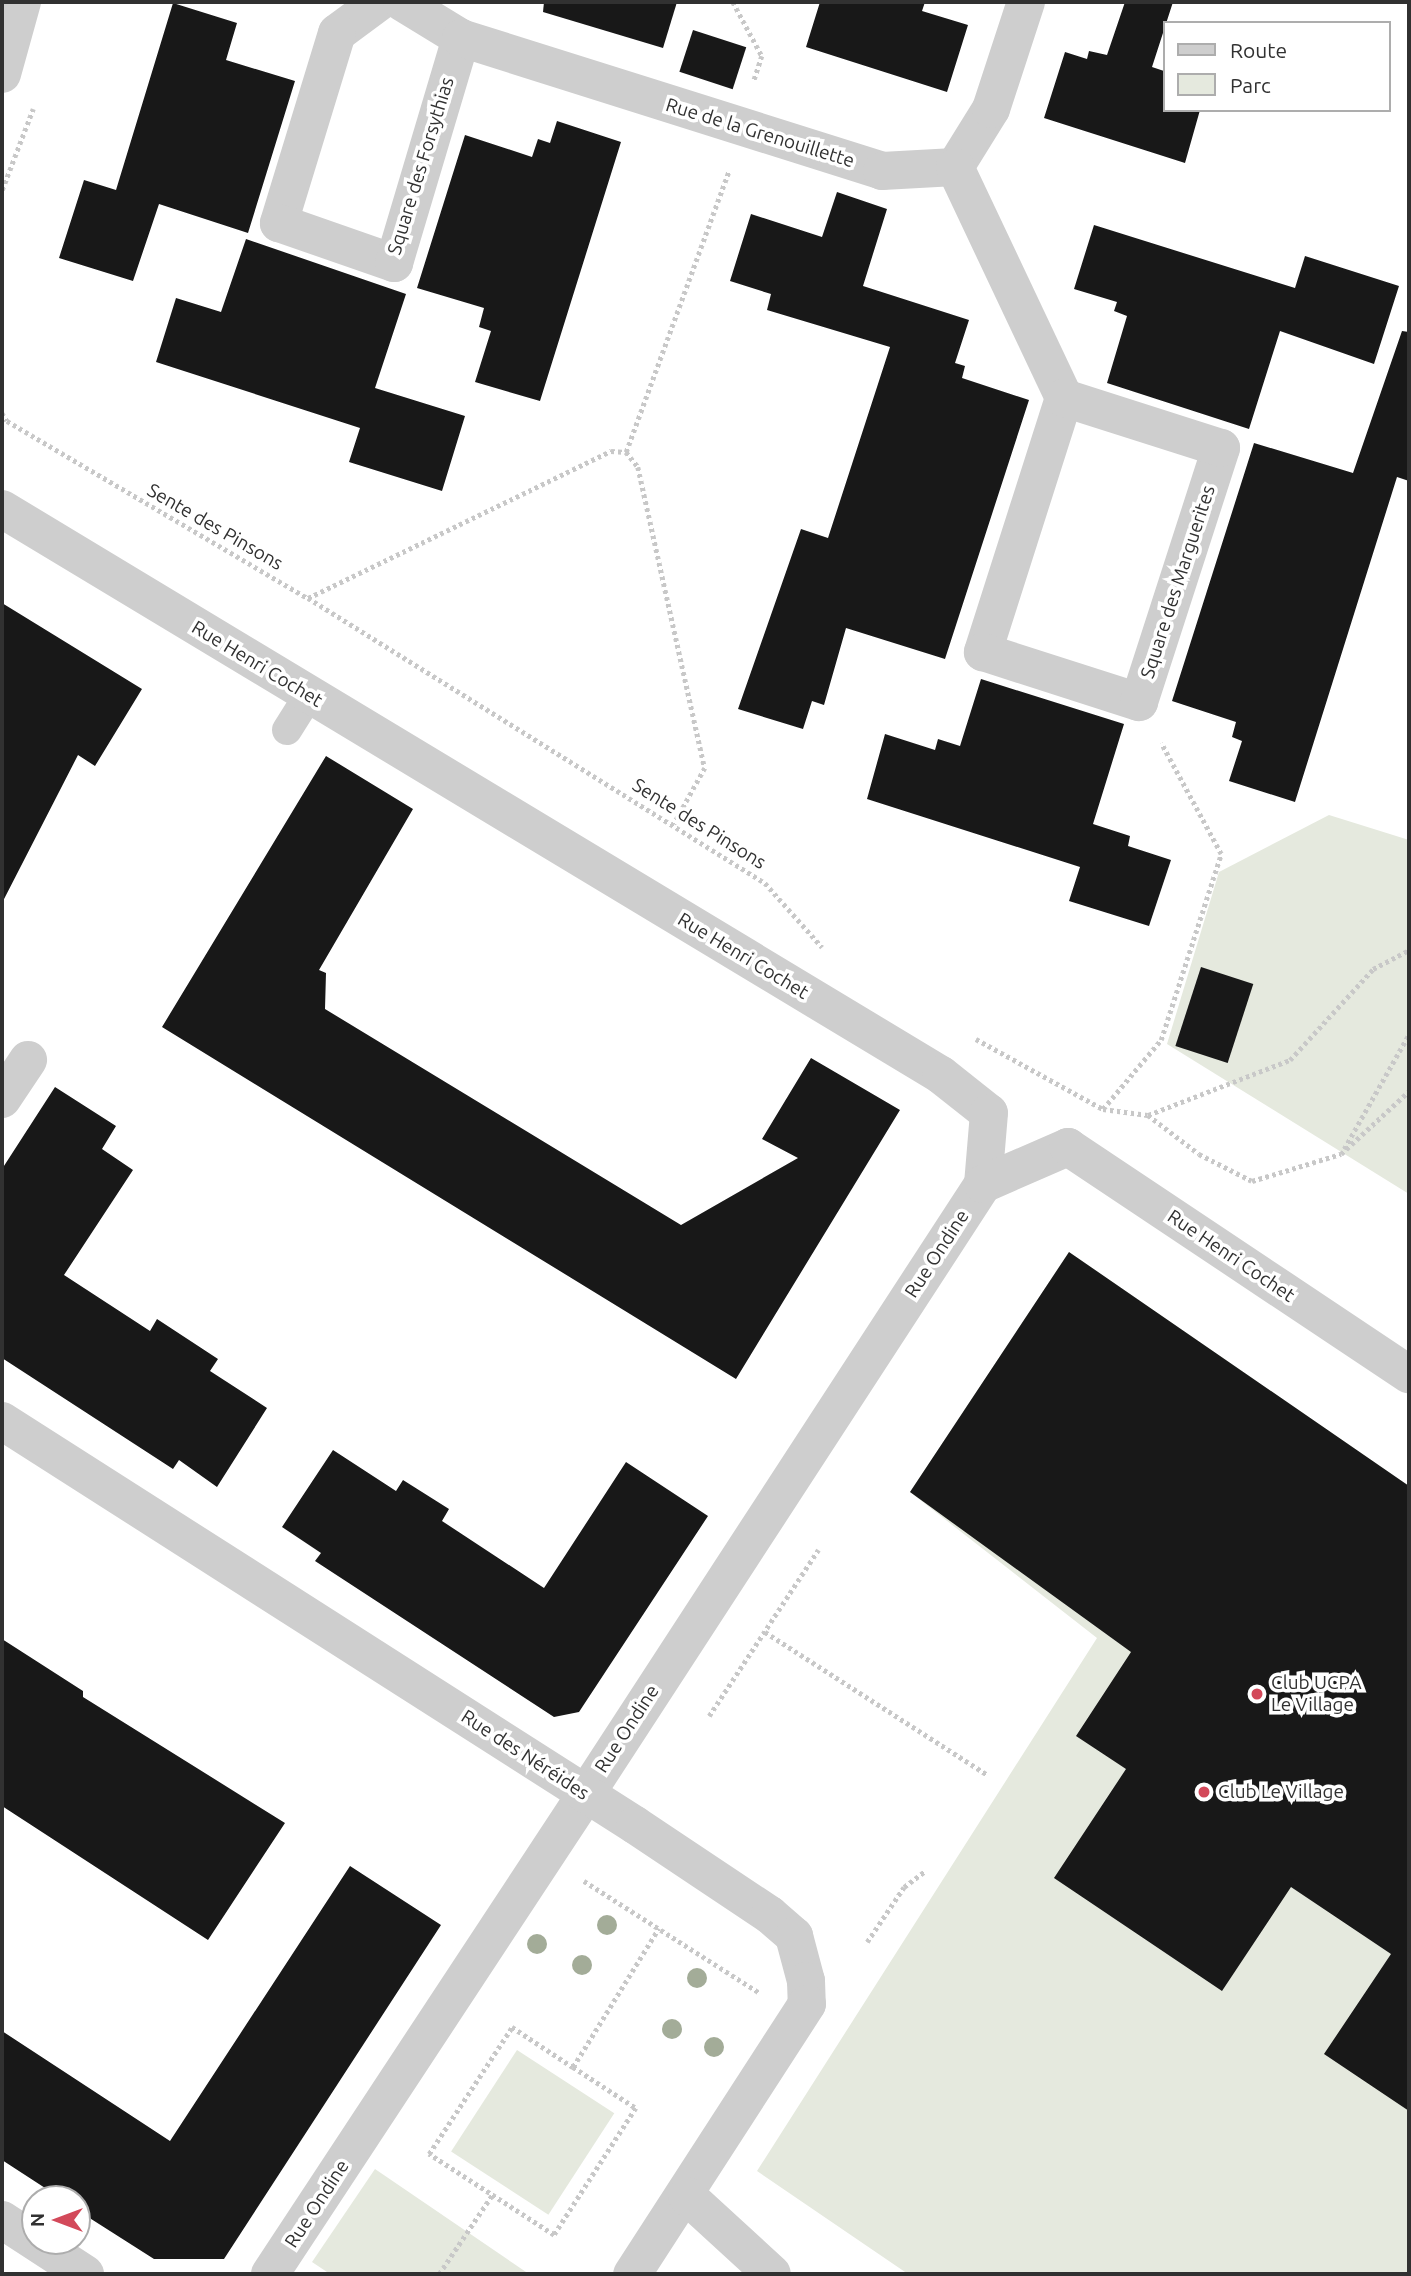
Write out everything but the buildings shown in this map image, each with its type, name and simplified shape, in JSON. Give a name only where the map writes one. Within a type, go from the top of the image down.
[{"type":"street","points":[[2,74],[22,2]]},
{"type":"street","name":"Square des Forsythias","points":[[379,2],[337,33],[279,223],[394,263],[461,38]]},
{"type":"street","name":"Rue de la Grenouillette","points":[[402,2],[461,38],[738,128],[882,171],[955,167]]},
{"type":"street","points":[[1027,2],[991,109],[955,167],[1064,398]]},
{"type":"street","name":"Square des Marguerites","points":[[1064,398],[1221,449],[1139,702],[984,652],[1064,398]]},
{"type":"street","name":"Rue Henri Cochet","points":[[2,509],[941,1075],[989,1113],[984,1184],[1068,1147],[1409,1374]]},
{"type":"street","points":[[2,1099],[28,1060]]},
{"type":"street","name":"Rue Ondine","points":[[270,2274],[984,1184]]},
{"type":"street","name":"Rue des Néréides","points":[[2,1421],[586,1794],[770,1916],[793,1936],[806,1981],[807,2004],[687,2196],[632,2274]]},
{"type":"street","points":[[687,2196],[772,2274]]},
{"type":"street","points":[[2,2220],[85,2274]]},
{"type":"lane","points":[[287,730],[309,695]]},
{"type":"path","points":[[626,452],[729,170],[738,128],[762,56],[733,2]]},
{"type":"path","name":"Sente des Pinsons","points":[[2,412],[7,421],[308,598],[765,883],[824,950]]},
{"type":"path","points":[[308,598],[611,451],[626,452],[638,467],[705,768],[674,824]]},
{"type":"path","points":[[1103,1109],[1161,1040],[1221,854],[1139,702]]},
{"type":"path","points":[[969,1035],[1103,1109],[1148,1115],[1290,1060],[1373,970],[1409,950]]},
{"type":"path","points":[[1341,1154],[1409,1034]]},
{"type":"path","points":[[1148,1115],[1199,1154],[1252,1181],[1341,1154],[1409,1091]]},
{"type":"path","points":[[709,1716],[818,1550]]},
{"type":"path","points":[[765,1632],[988,1774]]},
{"type":"path","points":[[545,1856],[769,1998]]},
{"type":"path","points":[[867,1942],[904,1887],[925,1871]]},
{"type":"path","points":[[573,2067],[659,1928]]},
{"type":"path","points":[[512,2027],[573,2067],[636,2108],[554,2235],[429,2154],[512,2027]]},
{"type":"path","points":[[439,2274],[492,2195]]},
{"type":"green space","points":[[1329,815],[1409,840],[1409,1194],[1167,1044],[1219,872]]},
{"type":"green space","name":"Club Le Village","points":[[1069,1252],[1409,1486],[1409,2274],[908,2274],[757,2171],[1097,1638],[910,1492]]},
{"type":"green space","points":[[517,2050],[614,2113],[548,2215],[451,2151]]},
{"type":"green space","points":[[375,2169],[529,2274],[330,2274],[312,2262]]},
{"type":"place","name":"Club UCPA Le Village","points":[[1257,1694]]},
{"type":"place","name":"Club Le Village","points":[[1204,1792]]}]
